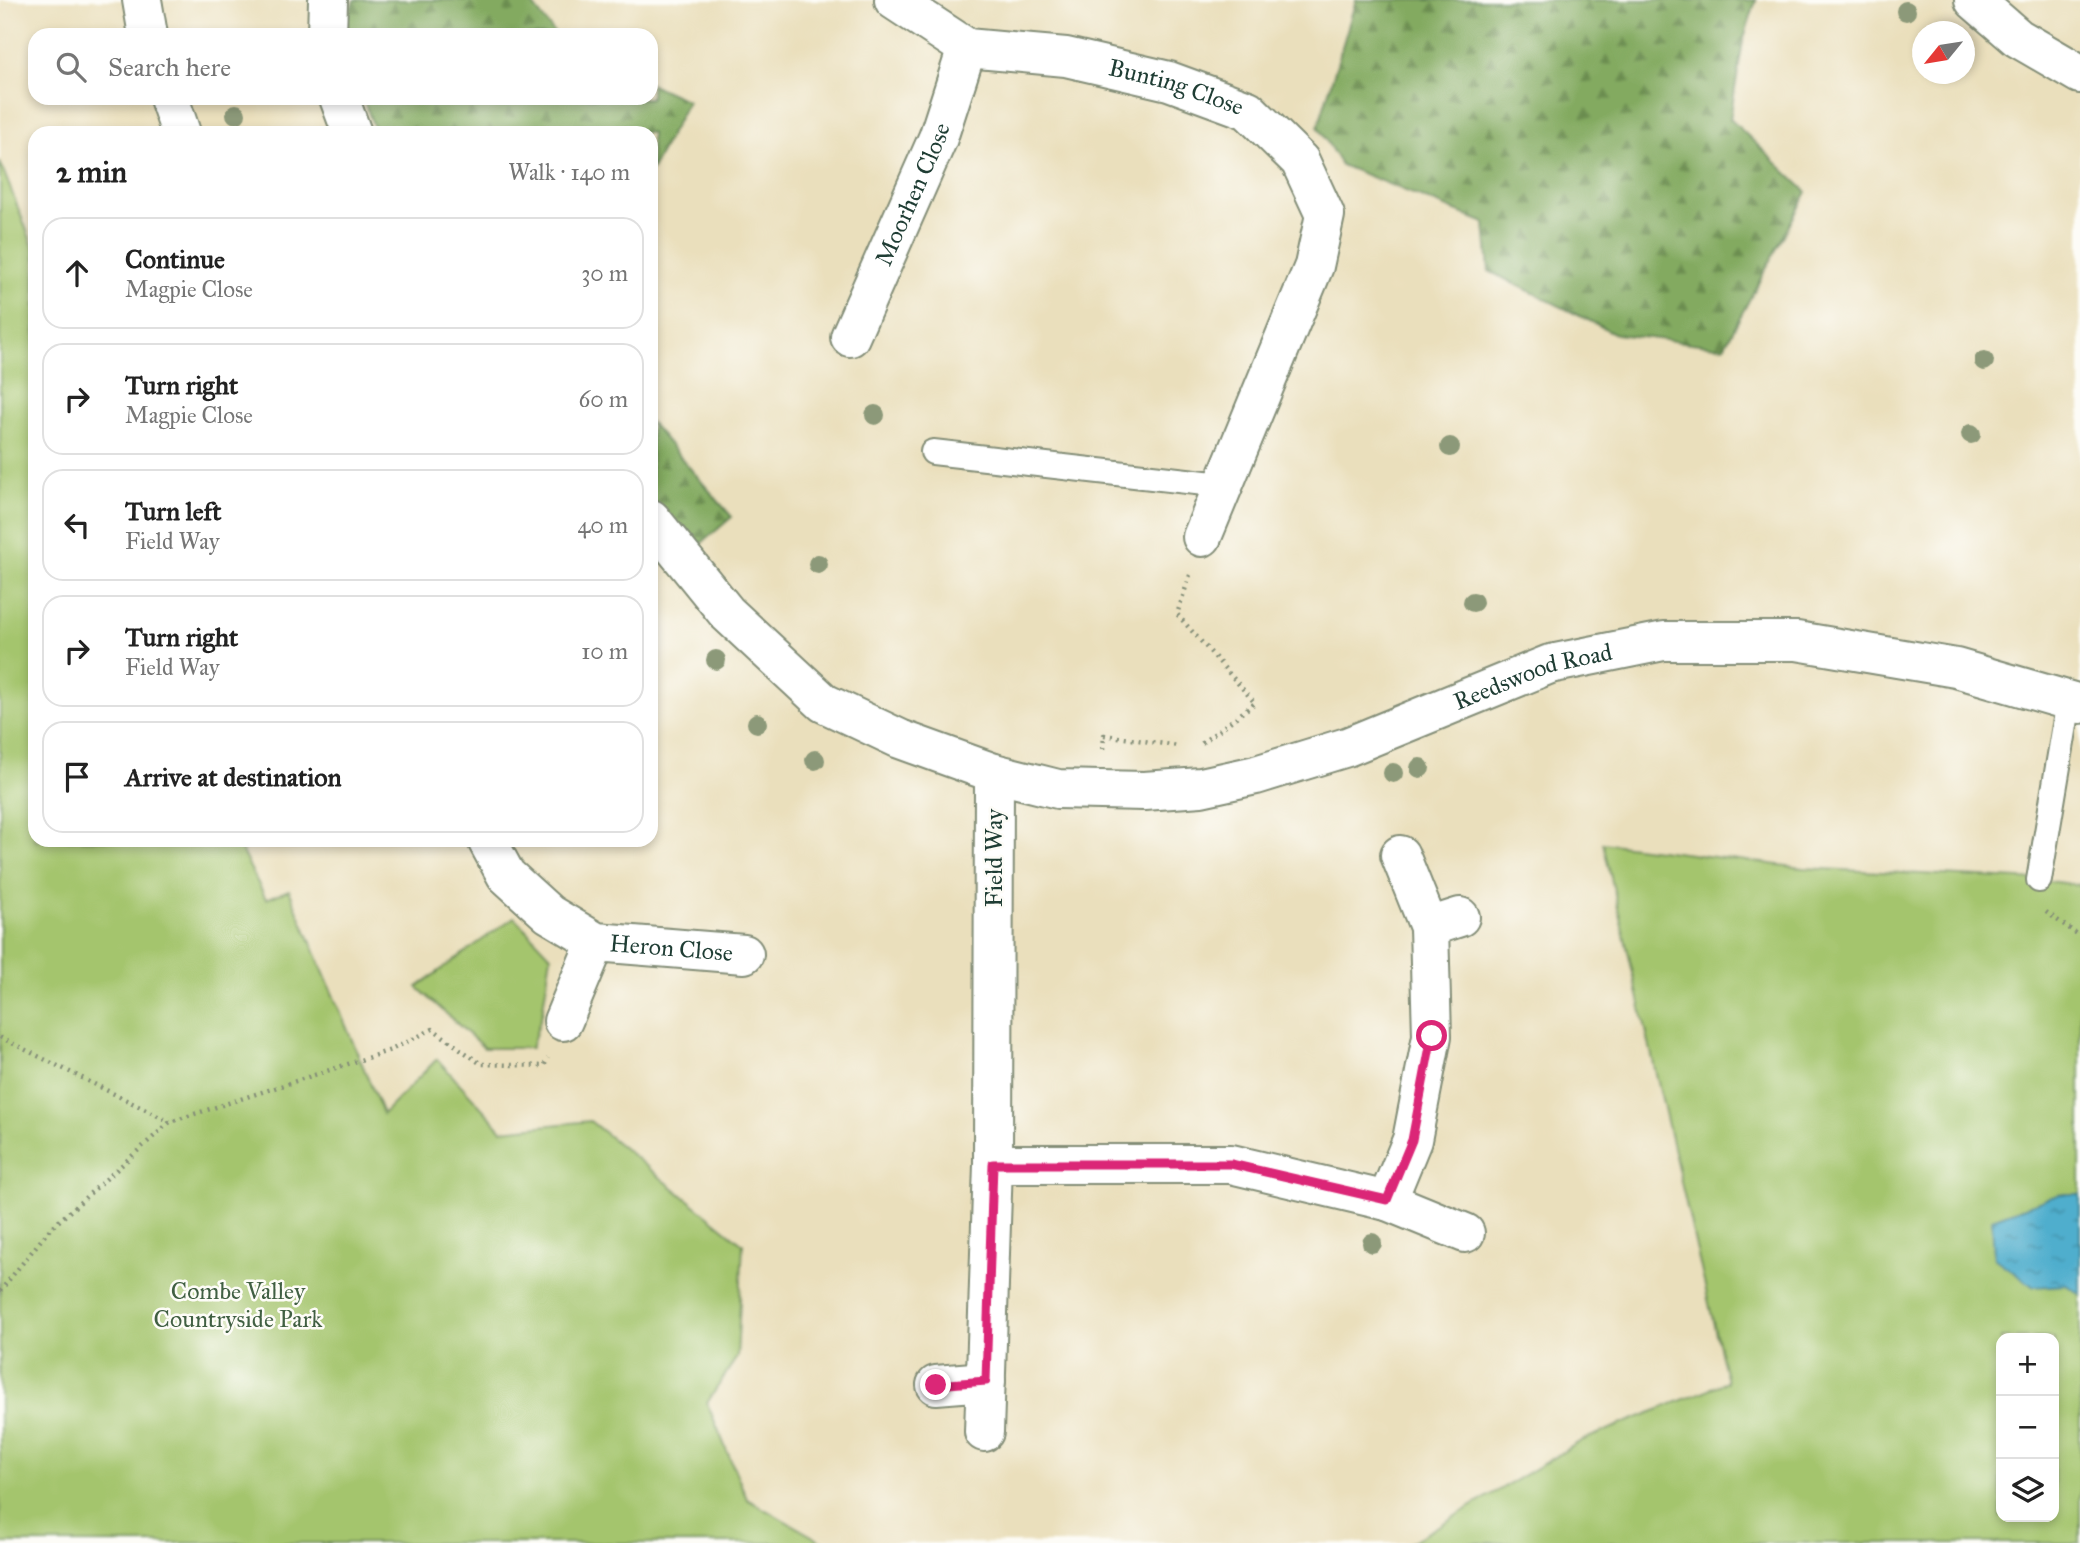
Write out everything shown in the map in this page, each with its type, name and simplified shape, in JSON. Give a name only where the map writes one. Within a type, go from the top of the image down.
[{"type":"street","points":[[142,0],[147,28]]},
{"type":"street","points":[[327,28],[328,0]]},
{"type":"street","name":"Bunting Close","points":[[894,0],[967,47],[1066,57],[1169,80],[1248,110],[1300,161],[1325,215],[1314,266],[1202,537]]},
{"type":"street","points":[[1974,0],[2018,38],[2080,74]]},
{"type":"street","name":"Moorhen Close","points":[[850,337],[938,138],[967,47]]},
{"type":"street","points":[[171,105],[179,126]]},
{"type":"street","points":[[342,105],[349,126]]},
{"type":"street","name":"Field Way","points":[[658,528],[727,613],[824,703],[900,739],[994,773],[993,1164],[984,1432]]},
{"type":"street","name":"Reedswood Road","points":[[994,773],[1058,789],[1144,792],[1201,787],[1256,775],[1347,747],[1550,663],[1664,642],[1797,641],[1955,668],[2075,703]]},
{"type":"street","name":"Heron Close","points":[[490,847],[506,875],[549,914],[596,942],[744,954]]},
{"type":"street","points":[[1387,1200],[1412,1140],[1432,1036],[1444,922],[1399,855]]},
{"type":"street","name":"Heron Close","points":[[563,1021],[596,942]]},
{"type":"street","points":[[993,1164],[1231,1164],[1387,1200],[1465,1233]]},
{"type":"street","points":[[936,1385],[986,1381]]},
{"type":"lane","points":[[933,452],[1222,485]]},
{"type":"lane","points":[[2039,880],[2075,703]]},
{"type":"path","points":[[1195,748],[1255,703],[1177,614],[1202,537]]},
{"type":"path","points":[[1101,790],[1104,735],[1182,746]]},
{"type":"path","points":[[0,1291],[50,1229],[170,1122],[391,1050],[433,1029],[481,1064],[544,1066],[563,1021]]},
{"type":"path","points":[[0,1037],[170,1122]]},
{"type":"green space","points":[[354,0],[529,0],[551,28],[348,28],[346,21]]},
{"type":"green space","points":[[1356,0],[1756,0],[1743,41],[1730,119],[1807,192],[1724,347],[1616,334],[1489,271],[1485,223],[1341,165],[1318,127]]},
{"type":"green space","points":[[658,87],[688,101],[658,158],[658,126],[373,126],[366,105],[658,105]]},
{"type":"green space","name":"Combe Valley Countryside Park","points":[[0,162],[28,233],[28,847],[248,847],[241,850],[266,899],[289,890],[383,1114],[437,1059],[502,1130],[590,1121],[743,1244],[737,1357],[707,1403],[747,1499],[824,1543],[0,1543]]},
{"type":"green space","points":[[658,431],[732,517],[690,553],[658,515]]},
{"type":"green space","points":[[1603,843],[1803,868],[2039,880],[2080,885],[2080,1543],[1410,1543],[1583,1440],[1727,1382]]},
{"type":"green space","points":[[514,917],[551,956],[542,1014],[531,1048],[484,1048],[417,987]]},
{"type":"water","points":[[2060,1194],[2080,1194],[2080,1294],[2066,1285],[2034,1287],[1994,1258],[1992,1219]]},
{"type":"route","points":[[936,1385],[986,1381],[993,1164],[1231,1164],[1387,1200],[1412,1140],[1432,1036]]}]
